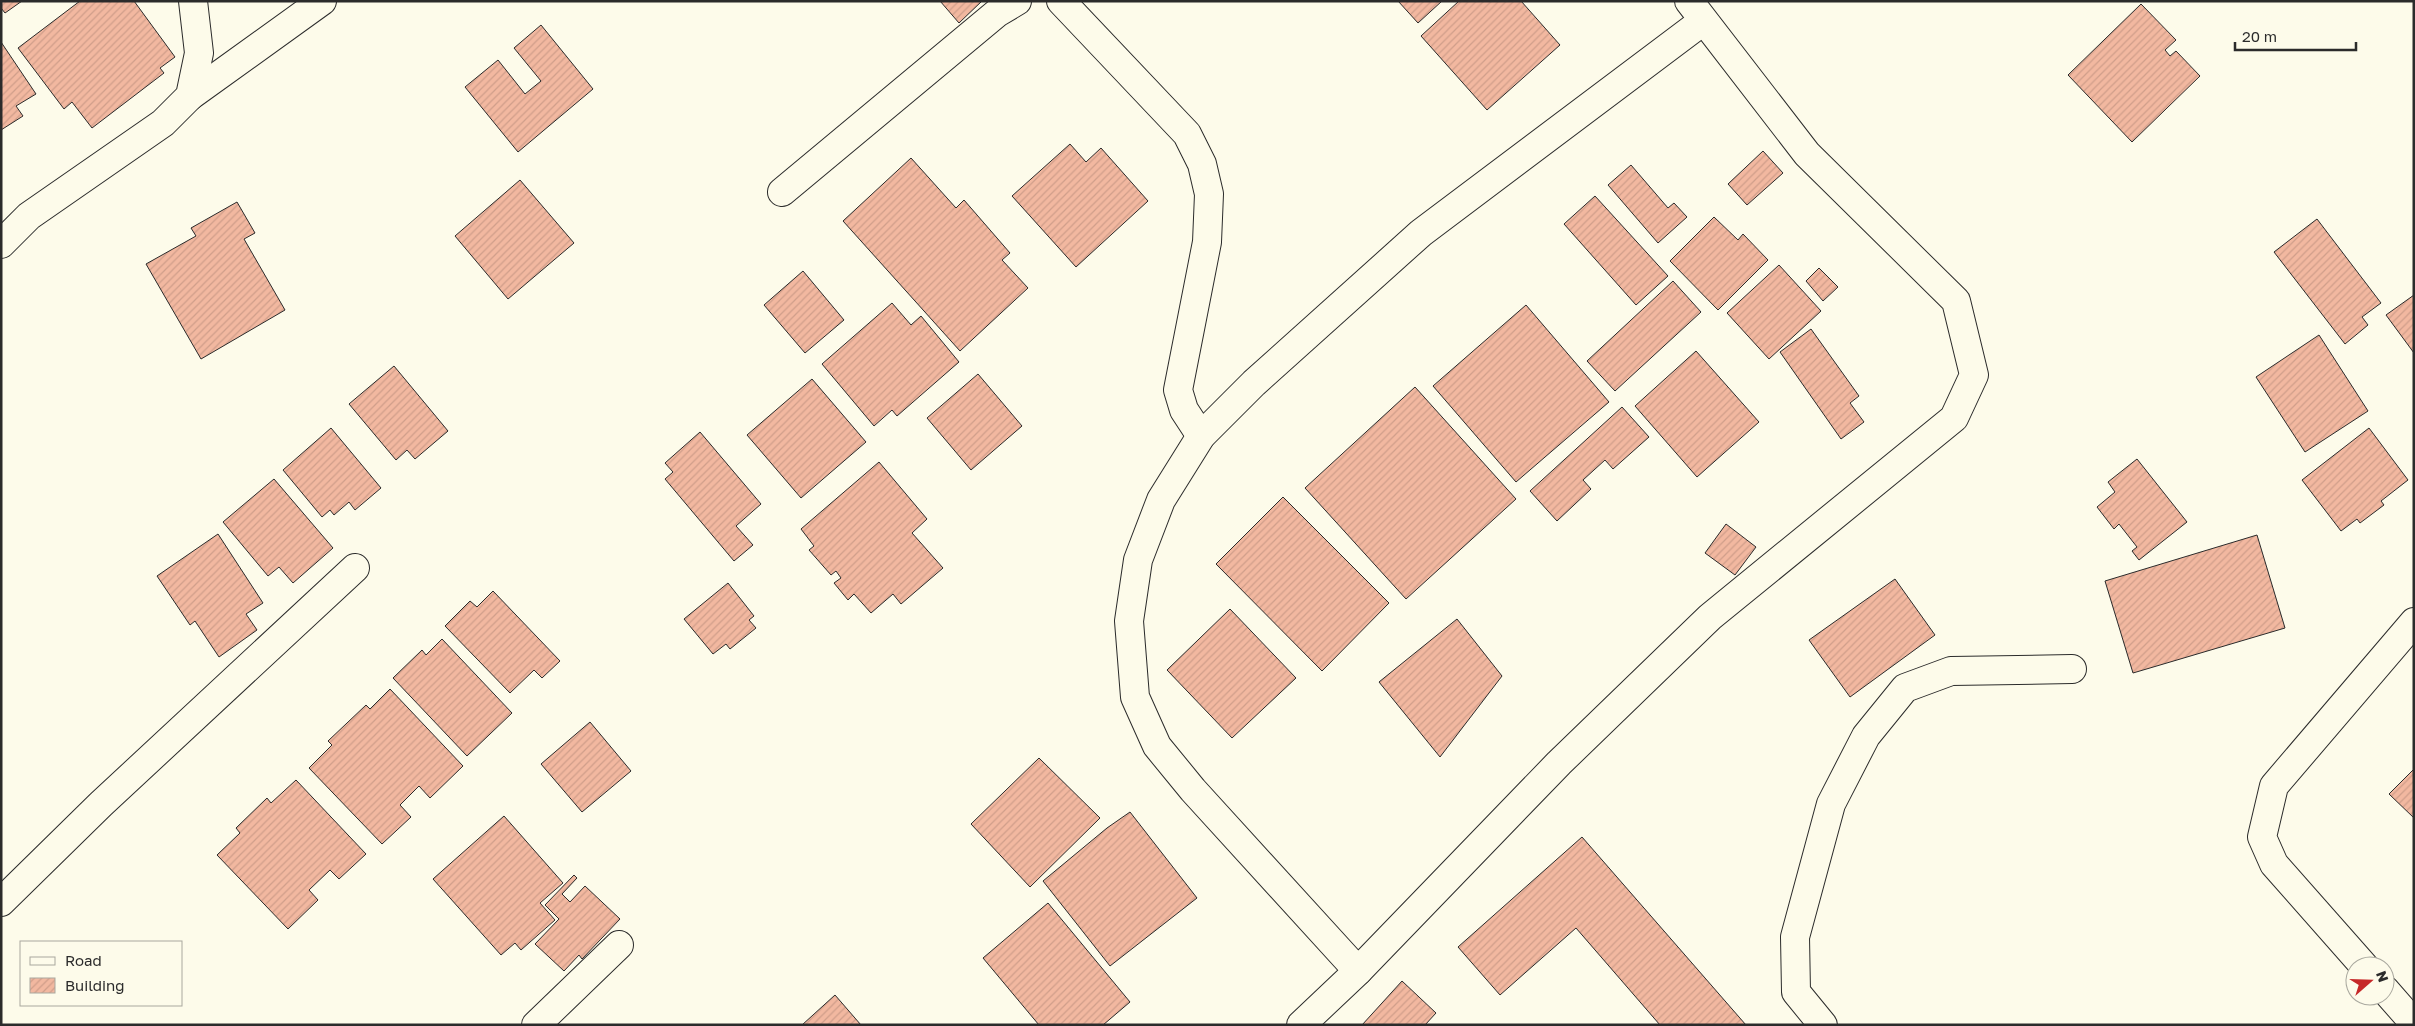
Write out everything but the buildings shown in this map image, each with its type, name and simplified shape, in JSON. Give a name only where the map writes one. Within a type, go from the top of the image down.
[{"type":"street","points":[[190,96],[200,53],[193,1]]},
{"type":"street","points":[[1,244],[29,216],[163,123],[190,96],[322,1]]},
{"type":"street","points":[[782,192],[997,13],[1017,1]]},
{"type":"street","points":[[1061,1],[1186,134],[1202,164],[1209,194],[1208,242],[1178,390],[1184,410],[1201,436]]},
{"type":"street","points":[[1301,1025],[1358,971],[1559,763],[1710,617],[1954,418],[1974,375],[1956,301],[1807,154],[1696,11],[1421,233],[1254,383],[1201,436],[1161,500],[1138,560],[1129,621],[1135,697],[1157,746],[1193,790],[1358,971]]},
{"type":"street","points":[[1,902],[101,804],[355,568]]},
{"type":"street","points":[[2355,956],[2274,864],[2262,837],[2274,786],[2414,622]]},
{"type":"street","points":[[1823,1025],[1796,992],[1795,937],[1831,804],[1866,736],[1905,688],[1951,671],[2072,669]]},
{"type":"street","points":[[536,1025],[619,945]]},
{"type":"street","points":[[2395,1001],[2414,1023]]}]
